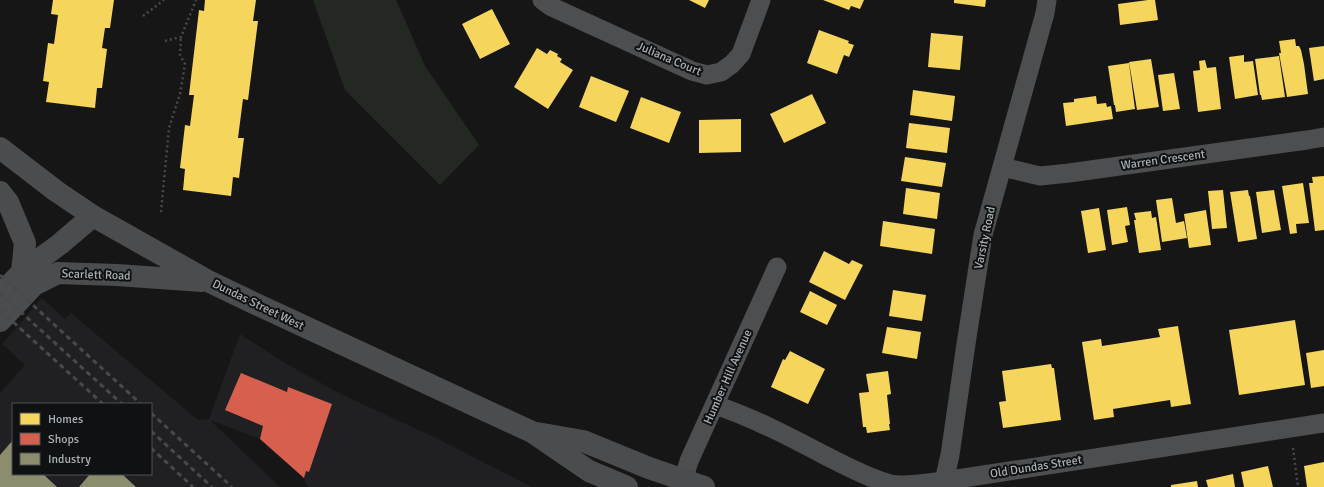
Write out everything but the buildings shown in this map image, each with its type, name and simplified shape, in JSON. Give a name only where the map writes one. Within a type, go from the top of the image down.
[{"type":"main road","name":"Dundas Street West","points":[[0,148],[56,191],[93,216],[210,282],[532,432],[589,471],[627,487]]},
{"type":"main road","points":[[0,192],[8,202],[25,243],[22,272]]},
{"type":"main road","points":[[0,295],[22,272],[60,244],[93,216]]},
{"type":"main road","name":"Scarlett Road","points":[[0,321],[34,286],[58,273],[117,275],[210,282]]},
{"type":"main road","name":"Dundas Street West","points":[[532,432],[583,441],[682,483],[704,487]]},
{"type":"street","name":"Juliana Court","points":[[542,0],[550,6],[692,71],[707,75],[721,72],[732,64],[741,54],[761,0]]},
{"type":"street","name":"Varsity Road","points":[[944,482],[950,455],[983,235],[1045,13],[1047,0]]},
{"type":"street","name":"Warren Crescent","points":[[1002,167],[1040,176],[1324,137]]},
{"type":"street","name":"Humber Hill Avenue","points":[[682,483],[689,461],[777,267]]},
{"type":"street","name":"Old Dundas Street","points":[[715,405],[731,410],[856,471],[890,484],[909,485],[944,482],[1324,423]]},
{"type":"path","points":[[144,16],[164,0]]},
{"type":"path","points":[[161,212],[169,128],[180,94],[185,64],[180,55],[181,37],[196,0]]},
{"type":"path","points":[[165,41],[181,37]]},
{"type":"path","points":[[1293,446],[1298,487]]},
{"type":"shaded area","points":[[313,0],[396,0],[425,66],[479,145],[440,185],[345,90]]},
{"type":"shaded area","points":[[42,298],[65,319],[71,313],[198,420],[209,419],[240,334],[283,362],[339,393],[438,439],[532,487],[309,487],[304,478],[260,439],[210,420],[280,487],[0,487],[0,393],[25,365],[2,344]]},
{"type":"railway","points":[[0,275],[140,403]]},
{"type":"railway","points":[[0,293],[121,403]]},
{"type":"railway","points":[[0,310],[102,403]]},
{"type":"railway","points":[[152,414],[232,487]]},
{"type":"railway","points":[[152,432],[212,487]]},
{"type":"railway","points":[[152,449],[193,487]]}]
